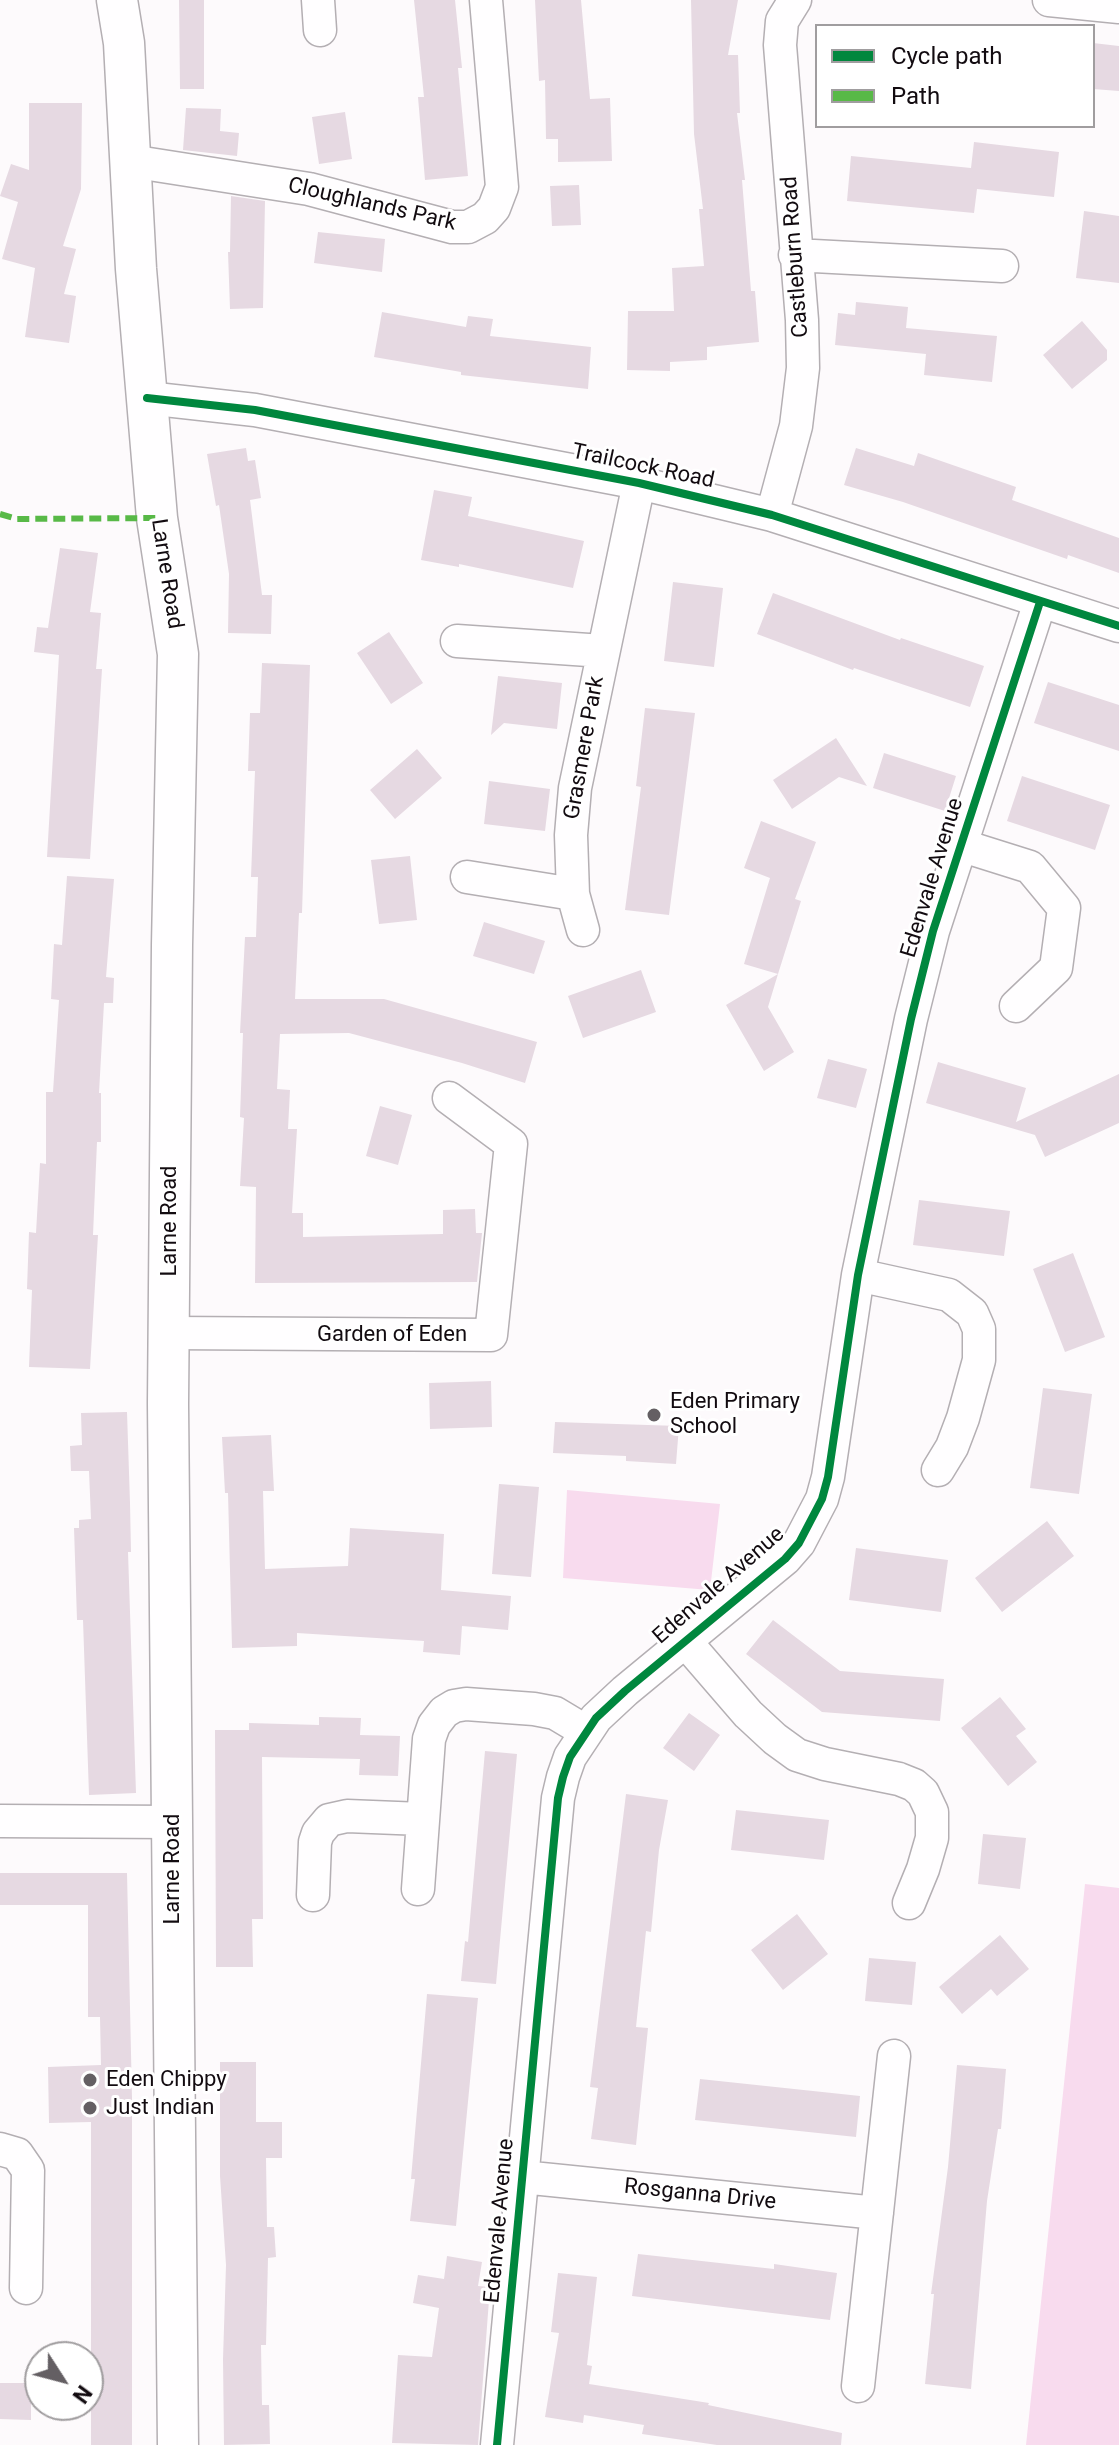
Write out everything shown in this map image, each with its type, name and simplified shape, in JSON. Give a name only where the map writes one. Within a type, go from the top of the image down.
[{"type":"main road","name":"Larne Road","points":[[117,0],[124,43],[157,518],[178,654],[169,1333],[178,2445]]},
{"type":"street","name":"Cloughlands Park","points":[[130,161],[309,189],[452,227],[468,227],[485,218],[494,208],[502,187],[486,0]]},
{"type":"street","name":"Castleburn Road","points":[[772,515],[791,452],[801,398],[802,320],[780,45],[782,21],[795,0]]},
{"type":"street","points":[[1049,0],[1119,7]]},
{"type":"street","points":[[795,255],[1002,266]]},
{"type":"street","name":"Trailcock Road","points":[[147,398],[255,410],[639,483],[772,515],[1119,626]]},
{"type":"street","name":"Grasmere Park","points":[[583,930],[573,894],[571,835],[575,788],[639,483]]},
{"type":"street","name":"Edenvale Avenue","points":[[497,2445],[558,1798],[570,1757],[585,1731],[625,1691],[785,1559],[815,1516],[828,1477],[858,1275],[911,1019],[933,931],[1040,602]]},
{"type":"street","name":"Grasmere Park","points":[[457,641],[603,651]]},
{"type":"street","name":"Edenvale Avenue","points":[[960,845],[1030,867],[1064,908],[1056,968],[1016,1006]]},
{"type":"street","points":[[467,877],[573,894]]},
{"type":"street","name":"Garden of Eden","points":[[169,1333],[491,1335],[511,1144],[449,1098]]},
{"type":"street","points":[[858,1275],[949,1295],[972,1313],[976,1321],[979,1360],[963,1418],[952,1447],[938,1470]]},
{"type":"street","points":[[685,1641],[748,1714],[797,1755],[899,1779],[923,1793],[932,1812],[932,1838],[909,1903]]},
{"type":"street","points":[[418,1889],[429,1739],[439,1719],[454,1706],[520,1708],[555,1713],[585,1731]]},
{"type":"street","points":[[313,1895],[315,1842],[329,1820],[347,1816],[422,1819]]},
{"type":"street","points":[[0,1821],[172,1822]]},
{"type":"street","points":[[858,2386],[894,2056]]},
{"type":"street","points":[[0,2149],[17,2154],[28,2170],[26,2288]]},
{"type":"street","name":"Rosganna Drive","points":[[522,2177],[877,2213]]},
{"type":"shaded area","points":[[567,1490],[720,1504],[710,1590],[563,1578]]},
{"type":"shaded area","points":[[1085,1884],[1119,1888],[1119,2445],[1026,2445]]},
{"type":"building","points":[[179,0],[204,0],[204,89],[180,89]]},
{"type":"building","points":[[414,0],[455,0],[468,176],[425,180],[418,97],[424,97]]},
{"type":"building","points":[[535,0],[581,0],[590,99],[610,98],[612,161],[558,162],[558,139],[546,139],[545,80],[539,81]]},
{"type":"building","points":[[691,0],[738,0],[728,55],[738,55],[740,113],[737,113],[745,180],[742,180],[751,291],[755,291],[759,342],[707,347],[707,360],[670,362],[670,371],[627,370],[628,311],[674,311],[672,268],[704,266],[699,209],[703,209],[694,134]]},
{"type":"building","points":[[1095,43],[1119,46],[1119,91],[1095,89]]},
{"type":"building","points":[[29,103],[82,103],[81,189],[63,246],[76,249],[64,294],[76,296],[69,343],[25,337],[35,268],[2,259],[18,202],[0,196],[11,164],[29,170]]},
{"type":"building","points":[[186,108],[221,109],[220,131],[239,133],[237,156],[183,150]]},
{"type":"building","points":[[345,112],[352,159],[319,164],[312,117]]},
{"type":"building","points":[[974,142],[1059,152],[1054,197],[977,189],[974,213],[847,201],[851,156],[971,168]]},
{"type":"building","points":[[579,185],[581,225],[552,226],[550,186]]},
{"type":"building","points":[[231,196],[265,201],[263,308],[230,309],[228,252]]},
{"type":"building","points":[[1084,211],[1119,216],[1119,283],[1076,278]]},
{"type":"building","points":[[318,232],[385,239],[382,272],[314,263]]},
{"type":"building","points":[[856,302],[908,307],[906,328],[997,336],[992,382],[924,375],[926,354],[835,345],[838,313],[855,315]]},
{"type":"building","points":[[382,312],[466,327],[468,316],[493,319],[490,336],[591,347],[588,389],[461,375],[461,372],[374,357]]},
{"type":"building","points":[[1082,321],[1107,350],[1107,360],[1072,389],[1043,355]]},
{"type":"building","points":[[246,448],[248,461],[255,460],[261,498],[250,500],[262,595],[272,595],[271,634],[228,633],[229,574],[219,505],[216,506],[207,454]]},
{"type":"building","points":[[856,448],[914,466],[918,453],[1016,487],[1012,500],[1119,538],[1119,573],[1068,555],[1067,559],[903,502],[844,485]]},
{"type":"building","points":[[434,490],[472,497],[468,516],[584,541],[573,588],[459,564],[459,567],[421,560]]},
{"type":"building","points":[[60,548],[98,553],[90,612],[101,613],[96,669],[102,669],[90,859],[47,857],[59,655],[34,652],[37,627],[48,628]]},
{"type":"building","points":[[673,582],[723,588],[714,667],[664,661]]},
{"type":"building","points":[[773,593],[900,640],[984,666],[970,707],[853,670],[757,634]]},
{"type":"building","points":[[389,632],[423,683],[391,704],[357,653]]},
{"type":"building","points":[[262,663],[310,665],[302,913],[299,913],[295,999],[384,999],[537,1042],[525,1083],[349,1033],[280,1034],[277,1089],[290,1090],[288,1129],[297,1129],[292,1213],[303,1213],[303,1237],[443,1234],[443,1210],[475,1209],[476,1233],[482,1233],[477,1282],[255,1283],[256,1187],[240,1186],[244,1118],[240,1117],[243,1033],[240,1033],[245,937],[256,937],[258,877],[251,877],[255,771],[248,771],[250,713],[260,713]]},
{"type":"building","points":[[498,676],[562,683],[557,729],[504,723],[491,735]]},
{"type":"building","points":[[1048,682],[1119,705],[1119,751],[1034,723]]},
{"type":"building","points":[[645,708],[695,713],[669,915],[625,910],[641,787],[636,786]]},
{"type":"building","points":[[836,738],[867,786],[839,777],[792,809],[773,780]]},
{"type":"building","points":[[417,749],[442,778],[395,819],[370,790]]},
{"type":"building","points":[[884,753],[956,776],[945,811],[873,788]]},
{"type":"building","points":[[1022,776],[1110,805],[1095,850],[1007,821]]},
{"type":"building","points":[[489,781],[550,789],[545,831],[484,824]]},
{"type":"building","points":[[761,821],[816,842],[795,899],[801,901],[778,974],[744,964],[770,878],[744,868]]},
{"type":"building","points":[[410,856],[417,920],[379,924],[371,860]]},
{"type":"building","points":[[67,876],[114,879],[106,977],[114,978],[113,1003],[104,1003],[99,1093],[101,1142],[97,1142],[93,1235],[98,1235],[90,1369],[29,1367],[32,1290],[27,1289],[29,1232],[36,1233],[40,1163],[46,1164],[46,1092],[53,1092],[59,1000],[51,999],[54,944],[62,945]]},
{"type":"building","points":[[484,922],[545,941],[534,974],[473,956]]},
{"type":"building","points":[[641,970],[656,1012],[583,1038],[568,996]]},
{"type":"building","points":[[778,974],[768,1007],[794,1052],[764,1071],[726,1005]]},
{"type":"building","points":[[828,1059],[867,1069],[856,1108],[817,1098]]},
{"type":"building","points":[[938,1062],[1026,1088],[1016,1122],[1119,1074],[1119,1123],[1045,1157],[1035,1135],[926,1103]]},
{"type":"building","points":[[380,1106],[412,1115],[398,1165],[366,1156]]},
{"type":"building","points":[[919,1200],[1010,1211],[1004,1256],[913,1245]]},
{"type":"building","points":[[1073,1253],[1105,1337],[1065,1352],[1033,1269]]},
{"type":"building","points":[[491,1381],[492,1427],[430,1429],[429,1383]]},
{"type":"building","points":[[1043,1388],[1092,1394],[1079,1494],[1030,1488]]},
{"type":"building","points":[[127,1412],[136,1793],[89,1795],[83,1620],[77,1620],[74,1528],[79,1528],[79,1520],[91,1519],[89,1471],[71,1471],[70,1446],[82,1445],[81,1413]]},
{"type":"building","points":[[555,1422],[679,1426],[676,1464],[626,1461],[626,1456],[553,1453]]},
{"type":"building","points":[[271,1435],[274,1491],[263,1491],[265,1569],[348,1566],[350,1528],[444,1534],[441,1590],[511,1596],[508,1630],[462,1626],[460,1655],[423,1652],[424,1641],[297,1633],[297,1646],[232,1648],[228,1493],[225,1493],[222,1437]]},
{"type":"building","points":[[499,1484],[539,1487],[531,1577],[492,1574]]},
{"type":"building","points":[[1047,1521],[1074,1556],[1002,1612],[975,1578]]},
{"type":"building","points":[[856,1548],[948,1560],[941,1612],[849,1600]]},
{"type":"building","points":[[773,1620],[840,1671],[944,1679],[940,1721],[822,1712],[746,1654]]},
{"type":"building","points":[[1000,1697],[1026,1729],[1016,1736],[1037,1762],[1008,1786],[961,1728]]},
{"type":"building","points":[[689,1713],[720,1735],[694,1771],[663,1748]]},
{"type":"building","points":[[319,1717],[361,1718],[360,1735],[400,1736],[398,1776],[359,1775],[360,1759],[262,1757],[263,1919],[252,1919],[253,1967],[216,1967],[215,1730],[249,1730],[249,1723],[319,1725]]},
{"type":"building","points":[[485,1751],[517,1754],[496,1984],[461,1981],[465,1941],[468,1942]]},
{"type":"building","points":[[626,1794],[668,1800],[659,1850],[651,1932],[646,1931],[636,2027],[648,2028],[636,2145],[591,2139],[598,2088],[590,2087]]},
{"type":"building","points":[[736,1810],[829,1820],[824,1860],[731,1850]]},
{"type":"building","points":[[983,1834],[1026,1838],[1020,1889],[978,1884]]},
{"type":"building","points":[[0,1873],[127,1873],[132,2098],[132,2445],[91,2445],[91,2421],[104,2421],[104,2341],[91,2341],[91,2122],[49,2123],[48,2067],[101,2065],[100,2017],[88,2017],[88,1905],[0,1905]]},
{"type":"building","points":[[797,1914],[828,1954],[783,1990],[751,1950]]},
{"type":"building","points":[[1000,1935],[1029,1969],[997,1996],[991,1989],[962,2014],[939,1987]]},
{"type":"building","points":[[869,1958],[916,1962],[912,2005],[865,2001]]},
{"type":"building","points":[[427,1994],[478,1998],[456,2226],[410,2221]]},
{"type":"building","points":[[220,2062],[256,2062],[256,2122],[282,2122],[282,2158],[266,2158],[267,2227],[274,2227],[276,2257],[268,2258],[266,2345],[261,2345],[262,2405],[269,2405],[270,2444],[224,2445],[226,2265],[220,2176]]},
{"type":"building","points":[[957,2065],[1006,2069],[1001,2129],[998,2129],[987,2201],[971,2389],[925,2384],[934,2294],[931,2294],[948,2167]]},
{"type":"building","points":[[700,2079],[860,2096],[856,2137],[695,2120]]},
{"type":"building","points":[[638,2254],[774,2269],[774,2264],[837,2273],[830,2320],[632,2296]]},
{"type":"building","points":[[447,2256],[482,2262],[478,2286],[490,2287],[478,2445],[392,2443],[398,2355],[432,2357],[439,2308],[413,2303],[418,2275],[444,2279]]},
{"type":"building","points":[[558,2273],[597,2277],[587,2365],[592,2366],[589,2384],[709,2403],[842,2433],[841,2445],[717,2445],[642,2434],[644,2425],[584,2415],[583,2423],[545,2417],[559,2333],[551,2332]]},
{"type":"building","points":[[0,2383],[24,2383],[24,2420],[0,2419]]},
{"type":"marked path","points":[[0,514],[17,519],[157,518]]},
{"type":"cycle path","points":[[147,398],[255,410],[639,483],[772,515],[1119,626]]},
{"type":"cycle path","points":[[497,2445],[558,1798],[563,1777],[570,1757],[596,1718],[785,1559],[799,1543],[822,1499],[828,1477],[858,1275],[911,1019],[933,931],[1040,602]]},
{"type":"place","name":"Eden Primary School","points":[[654,1415]]},
{"type":"place","name":"Eden Chippy","points":[[90,2080]]},
{"type":"place","name":"Just Indian","points":[[90,2108]]}]
